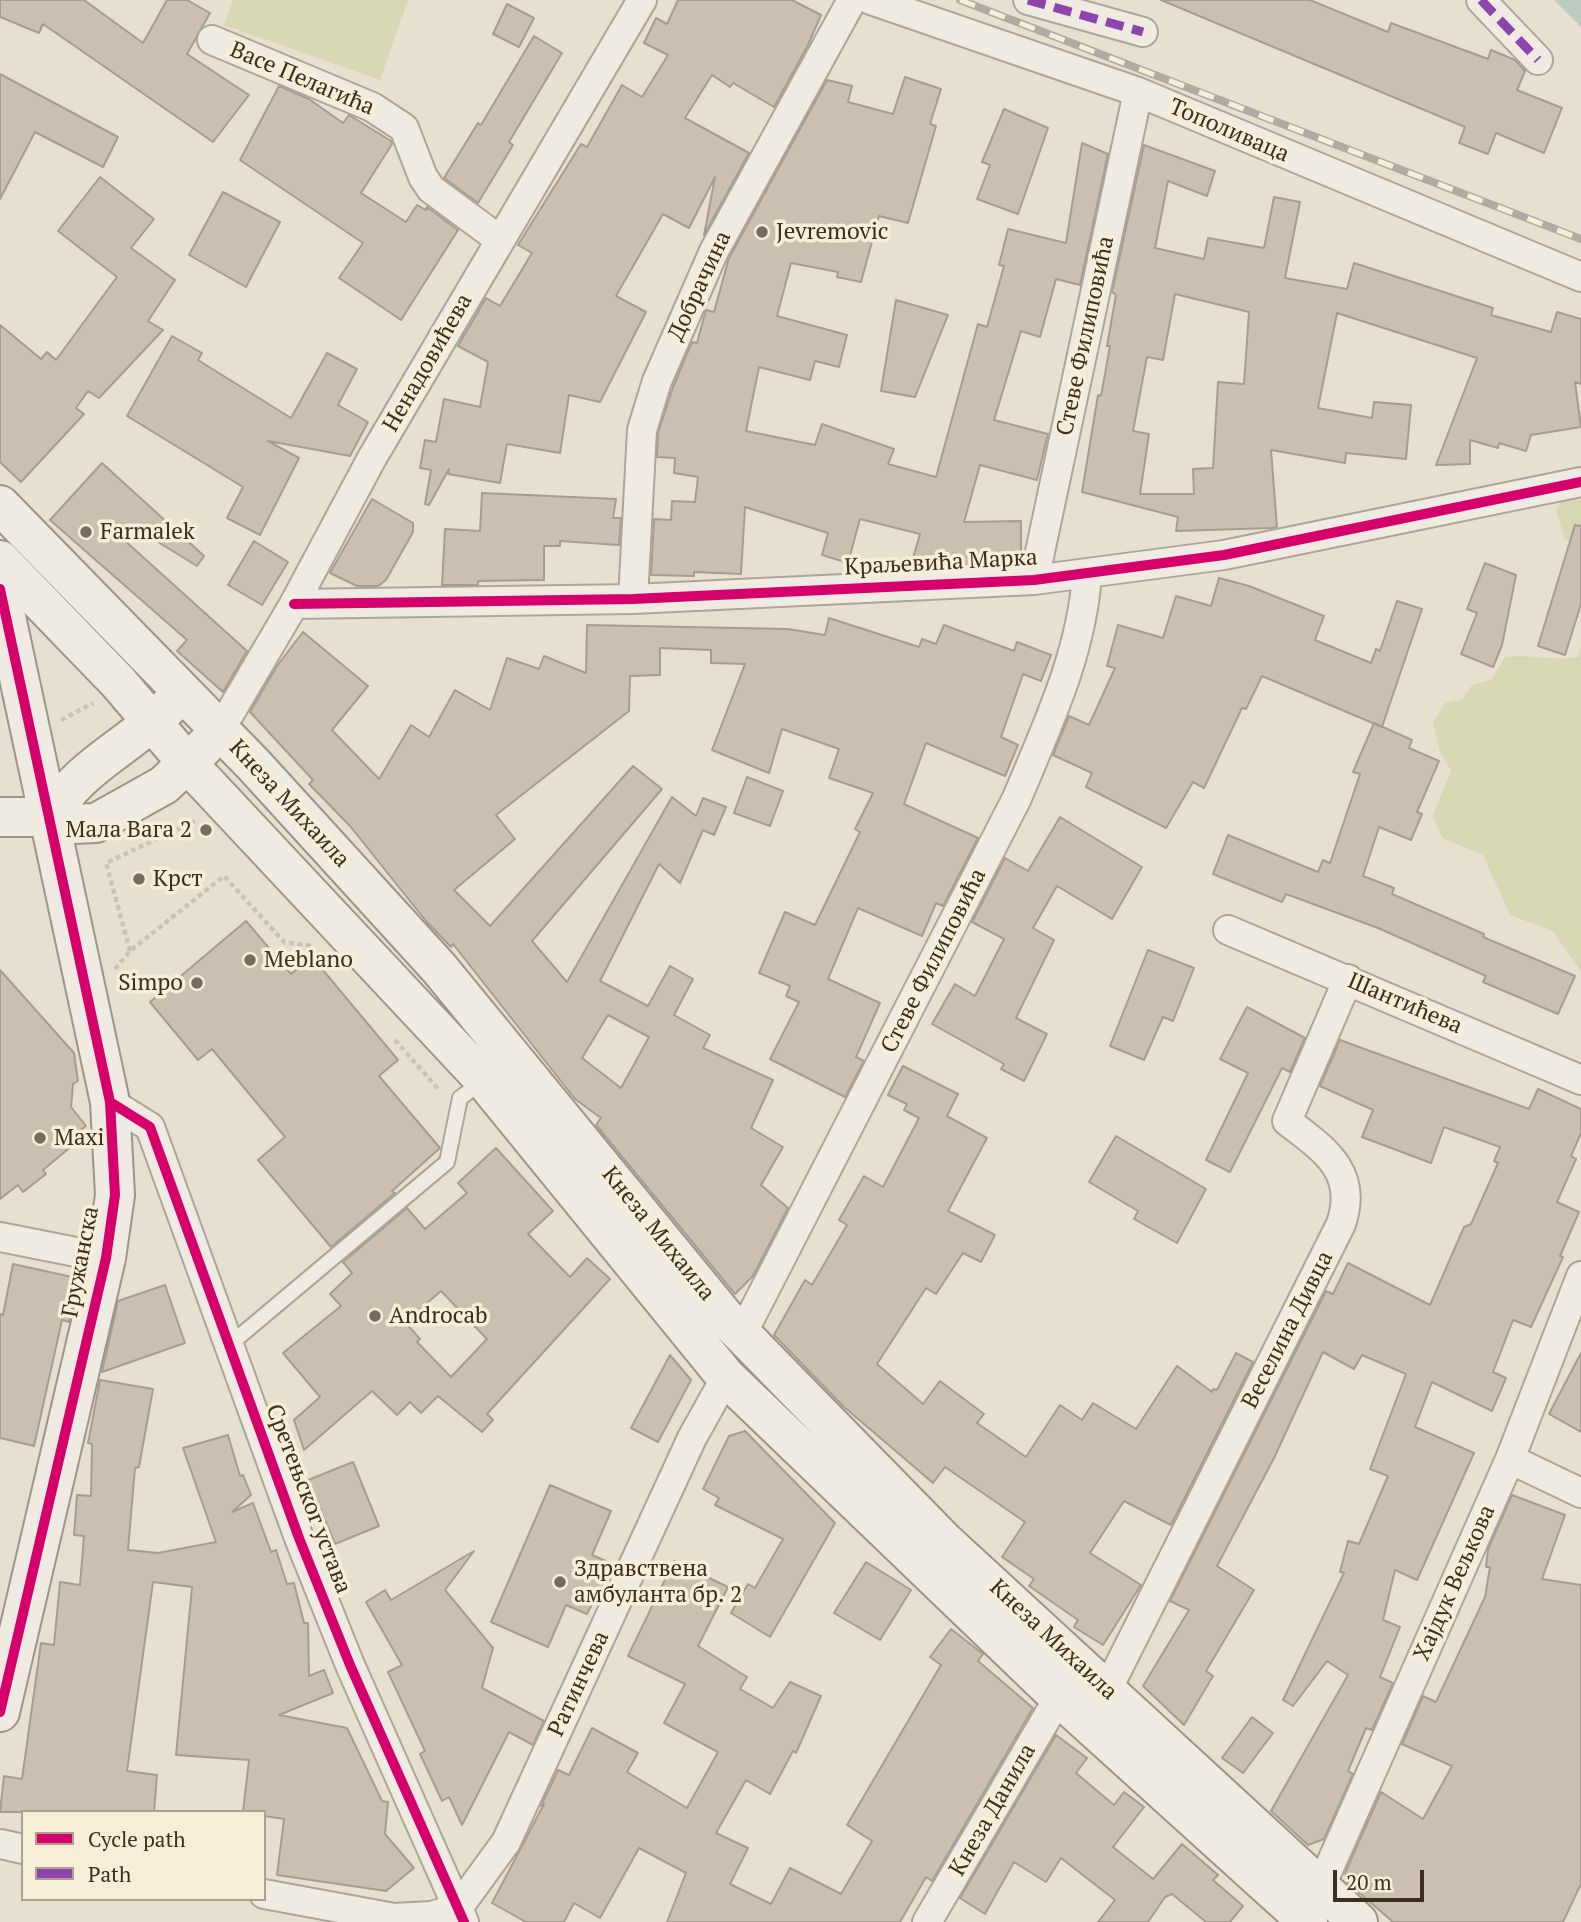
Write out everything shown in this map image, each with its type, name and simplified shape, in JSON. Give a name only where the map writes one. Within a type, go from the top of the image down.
[{"type":"main road","name":"Кнеза Михаила","points":[[0,505],[220,730],[439,968],[742,1334],[944,1541],[1358,1922]]},
{"type":"main road","name":"Кнеза Михаила","points":[[0,560],[118,682],[152,724],[219,795],[472,1089],[726,1377],[1059,1697],[1308,1922]]},
{"type":"main road","name":"Гружанска","points":[[0,589],[110,1102],[115,1195],[106,1258],[0,1712]]},
{"type":"main road","points":[[50,817],[76,779],[152,724],[182,691]]},
{"type":"main road","points":[[0,817],[50,817],[73,824],[96,823],[164,785],[220,730]]},
{"type":"street","name":"Ненадовићева","points":[[220,730],[294,604],[372,458],[642,0]]},
{"type":"street","name":"Добрачина","points":[[634,598],[642,430],[657,381],[714,251],[852,0]]},
{"type":"street","name":"Тополиваца","points":[[871,0],[1138,92],[1581,277]]},
{"type":"street","points":[[1028,0],[1143,32]]},
{"type":"street","points":[[1481,0],[1538,60]]},
{"type":"street","name":"Васе Пелагића","points":[[212,40],[372,107],[404,128],[423,177],[431,189],[500,240]]},
{"type":"street","name":"Стеве Филиповића","points":[[1034,580],[1138,92]]},
{"type":"street","name":"Краљевића Марка","points":[[294,604],[634,598],[1034,580],[1237,553],[1581,482]]},
{"type":"street","name":"Стеве Филиповића","points":[[742,1334],[1017,798],[1051,716],[1079,635],[1087,574]]},
{"type":"street","name":"Шантићева","points":[[1228,930],[1581,1080]]},
{"type":"street","name":"Веселина Дивца","points":[[1107,1690],[1341,1224],[1347,1198],[1342,1175],[1331,1156],[1287,1121],[1348,979]]},
{"type":"street","name":"Сретењског устава","points":[[110,1102],[150,1127],[299,1538],[350,1665],[459,1917]]},
{"type":"street","points":[[0,1237],[106,1258]]},
{"type":"street","name":"Хајдук Вељкова","points":[[1321,1886],[1510,1459],[1581,1276]]},
{"type":"street","name":"Ратинчева","points":[[459,1917],[506,1842],[692,1438],[726,1377]]},
{"type":"street","points":[[1510,1459],[1581,1493]]},
{"type":"street","name":"Кнеза Данила","points":[[927,1922],[1059,1697]]},
{"type":"street","points":[[0,1844],[21,1849]]},
{"type":"street","points":[[266,1894],[394,1918],[459,1917]]},
{"type":"lane","points":[[228,1346],[447,1162],[472,1089]]},
{"type":"path","points":[[32,731],[95,702],[118,682]]},
{"type":"path","points":[[130,951],[106,863],[191,826],[219,795]]},
{"type":"path","points":[[86,995],[130,951],[224,876],[284,943],[318,946]]},
{"type":"path","points":[[394,1038],[436,1089],[472,1089]]},
{"type":"green space","points":[[233,0],[408,0],[380,80],[224,25]]},
{"type":"green space","points":[[1581,498],[1581,546],[1565,540],[1556,510],[1562,499]]},
{"type":"green space","points":[[1581,647],[1581,972],[1553,931],[1510,915],[1483,855],[1442,838],[1433,816],[1451,770],[1440,752],[1433,723],[1445,703],[1462,699],[1472,685],[1491,680],[1505,657],[1578,657]]},
{"type":"shaded area","points":[[1554,0],[1581,0],[1581,27]]},
{"type":"building","points":[[0,0],[84,0],[143,43],[167,0],[187,0],[210,13],[187,54],[249,95],[213,142],[43,24],[39,33],[0,17]]},
{"type":"building","points":[[678,0],[792,0],[821,15],[774,107],[733,83],[730,87],[712,75],[685,118],[749,153],[704,235],[715,177],[689,228],[663,214],[616,296],[646,312],[600,402],[569,395],[560,453],[507,444],[500,483],[448,474],[449,469],[429,505],[425,504],[431,470],[420,468],[425,440],[436,442],[444,399],[480,407],[488,362],[458,346],[486,298],[500,306],[532,253],[518,245],[581,144],[587,147],[622,85],[642,97],[668,55],[644,43],[656,18],[667,24]]},
{"type":"building","points":[[1161,0],[1310,0],[1388,32],[1391,23],[1488,59],[1491,50],[1515,60],[1525,71],[1517,90],[1562,108],[1544,153],[1496,133],[1488,154],[1459,143],[1465,127]]},
{"type":"building","points":[[507,4],[534,18],[519,47],[493,34]]},
{"type":"building","points":[[534,36],[562,53],[509,142],[513,145],[478,203],[444,178],[478,123],[481,125]]},
{"type":"building","points":[[0,74],[118,137],[103,167],[35,132],[0,199]]},
{"type":"building","points":[[905,77],[941,89],[930,124],[936,126],[908,223],[879,216],[861,282],[837,277],[838,272],[791,263],[777,316],[847,335],[839,367],[815,361],[810,380],[759,367],[746,431],[815,445],[822,424],[894,449],[888,464],[936,477],[978,324],[987,327],[1004,266],[999,265],[1008,229],[1066,243],[1082,143],[1108,154],[1080,285],[1056,279],[1040,337],[1021,331],[994,420],[1048,434],[1037,480],[980,465],[964,522],[1021,521],[1021,563],[910,568],[920,534],[860,519],[848,563],[822,555],[828,533],[745,507],[741,574],[694,572],[694,576],[651,575],[654,519],[671,520],[672,501],[695,502],[698,477],[674,473],[675,458],[657,457],[658,433],[692,342],[697,343],[706,310],[714,312],[729,258],[827,80],[852,86],[848,102],[893,114]]},
{"type":"building","points":[[279,86],[309,99],[343,123],[349,115],[391,141],[392,144],[361,193],[406,222],[417,205],[426,210],[427,207],[458,230],[401,320],[339,278],[363,243],[240,160]]},
{"type":"building","points":[[1004,109],[1048,128],[1018,214],[977,199],[990,165],[982,162]]},
{"type":"building","points":[[1144,145],[1215,171],[1207,196],[1168,181],[1155,248],[1204,259],[1208,238],[1264,248],[1274,197],[1300,202],[1285,278],[1347,289],[1354,263],[1493,308],[1491,315],[1551,332],[1557,312],[1581,319],[1581,384],[1575,382],[1581,427],[1531,435],[1526,451],[1499,443],[1498,448],[1470,440],[1470,464],[1436,465],[1477,358],[1337,313],[1318,408],[1372,418],[1374,402],[1411,405],[1406,459],[1346,453],[1345,463],[1271,450],[1277,527],[1176,531],[1178,517],[1082,492],[1098,395],[1101,396],[1110,346],[1107,346],[1116,295],[1112,292]],"holes":[[[1175,294],[1249,312],[1244,384],[1218,382],[1213,468],[1193,469],[1194,494],[1140,494],[1149,434],[1133,431],[1147,357],[1163,360]]]},
{"type":"building","points":[[100,177],[154,219],[131,248],[175,280],[148,321],[163,330],[99,398],[88,391],[76,408],[84,414],[21,482],[0,462],[0,325],[41,359],[47,352],[56,360],[117,277],[58,231]]},
{"type":"building","points":[[223,192],[280,222],[246,287],[189,255]]},
{"type":"building","points":[[896,300],[948,315],[915,397],[881,391]]},
{"type":"building","points":[[172,336],[202,353],[198,360],[291,418],[327,353],[357,369],[338,405],[368,422],[350,456],[268,441],[299,458],[260,535],[227,518],[243,487],[127,416]]},
{"type":"building","points":[[102,463],[204,556],[197,566],[132,526],[123,539],[247,651],[223,692],[177,651],[187,640],[50,520]]},
{"type":"building","points":[[482,493],[616,499],[613,518],[621,518],[619,545],[560,541],[560,546],[544,546],[544,580],[478,581],[478,585],[442,585],[445,529],[480,531]]},
{"type":"building","points":[[372,499],[413,523],[413,532],[386,580],[378,586],[357,586],[330,573]]},
{"type":"building","points":[[1575,525],[1581,526],[1581,604],[1565,655],[1538,646]]},
{"type":"building","points":[[254,541],[288,562],[262,605],[228,585]]},
{"type":"building","points":[[1485,563],[1516,575],[1502,645],[1493,667],[1461,654],[1477,613],[1467,609]]},
{"type":"building","points":[[1219,578],[1249,586],[1324,616],[1315,640],[1371,663],[1376,649],[1380,651],[1397,601],[1422,609],[1382,727],[1262,676],[1246,709],[1242,708],[1204,788],[1193,782],[1166,828],[1086,787],[1092,773],[1053,755],[1069,716],[1089,725],[1115,668],[1107,666],[1118,625],[1163,638],[1176,596],[1211,606]]},
{"type":"building","points":[[829,618],[919,647],[922,639],[936,644],[944,625],[1014,651],[1017,642],[1051,655],[1041,681],[1023,674],[1001,737],[1018,745],[1005,776],[926,743],[904,804],[978,838],[943,906],[936,903],[922,936],[858,908],[828,979],[880,1003],[856,1057],[864,1061],[845,1097],[770,1059],[799,1002],[786,996],[790,986],[759,973],[785,912],[815,925],[860,832],[855,829],[873,793],[829,778],[839,749],[782,729],[769,773],[712,750],[745,664],[711,663],[711,650],[660,648],[660,675],[630,676],[629,711],[496,815],[515,839],[454,890],[490,926],[633,766],[662,789],[532,941],[567,982],[672,797],[696,816],[703,798],[726,807],[714,835],[703,830],[680,883],[659,864],[600,981],[648,1006],[670,966],[693,979],[674,1015],[710,1035],[703,1048],[773,1080],[751,1128],[783,1147],[761,1185],[788,1208],[753,1276],[735,1294],[596,1125],[601,1118],[575,1099],[453,944],[451,947],[426,921],[350,826],[309,784],[313,780],[250,712],[277,666],[303,632],[368,686],[332,730],[379,779],[411,725],[429,737],[455,690],[490,710],[507,658],[539,669],[544,656],[586,673],[587,625],[788,629],[825,635]],"holes":[[[608,1015],[649,1037],[621,1088],[582,1058]]]},
{"type":"building","points":[[1374,723],[1412,740],[1409,748],[1439,761],[1417,812],[1422,814],[1411,840],[1379,827],[1363,876],[1394,888],[1392,894],[1484,934],[1483,937],[1575,976],[1558,1014],[1483,982],[1486,976],[1378,928],[1286,894],[1282,902],[1213,874],[1228,835],[1318,872],[1323,860],[1330,863],[1360,774],[1353,772]]},
{"type":"building","points":[[747,777],[783,791],[770,826],[734,813]]},
{"type":"building","points":[[1060,817],[1142,867],[1112,919],[1057,886],[1033,928],[1054,940],[1016,1018],[1047,1034],[1024,1081],[1001,1069],[1004,1064],[932,1024],[955,984],[975,996],[1004,939],[972,922],[1005,858],[1028,871]]},
{"type":"building","points":[[246,921],[291,974],[312,957],[398,1060],[379,1076],[440,1148],[392,1191],[395,1193],[331,1247],[258,1160],[285,1137],[212,1049],[198,1060],[150,1002]]},
{"type":"building","points":[[1148,950],[1194,968],[1173,1021],[1163,1017],[1144,1060],[1110,1046]]},
{"type":"building","points":[[0,970],[74,1053],[78,1081],[73,1084],[71,1107],[86,1126],[69,1139],[73,1145],[43,1170],[46,1174],[23,1192],[18,1185],[0,1199]]},
{"type":"building","points":[[1247,1007],[1305,1038],[1290,1072],[1282,1068],[1230,1172],[1206,1160],[1248,1073],[1220,1059]]},
{"type":"building","points":[[1340,1040],[1529,1109],[1538,1089],[1581,1109],[1581,1133],[1571,1156],[1576,1159],[1557,1202],[1579,1212],[1560,1256],[1563,1257],[1531,1327],[1513,1320],[1493,1372],[1506,1378],[1492,1411],[1432,1382],[1415,1427],[1474,1453],[1417,1580],[1395,1570],[1383,1620],[1400,1627],[1380,1677],[1393,1683],[1372,1730],[1366,1728],[1348,1771],[1353,1774],[1324,1839],[1308,1845],[1271,1811],[1348,1675],[1327,1661],[1293,1706],[1283,1700],[1344,1573],[1340,1572],[1348,1541],[1359,1544],[1388,1476],[1370,1469],[1406,1374],[1362,1355],[1354,1369],[1323,1352],[1274,1458],[1217,1566],[1254,1590],[1206,1671],[1213,1676],[1184,1725],[1143,1686],[1189,1610],[1170,1601],[1326,1291],[1333,1294],[1348,1263],[1430,1305],[1464,1227],[1471,1224],[1498,1163],[1494,1161],[1500,1147],[1444,1127],[1431,1163],[1362,1137],[1373,1110],[1320,1086]]},
{"type":"building","points":[[903,1066],[958,1094],[947,1116],[987,1138],[948,1211],[995,1235],[981,1262],[963,1253],[936,1294],[926,1288],[877,1364],[923,1404],[940,1381],[984,1414],[977,1423],[1026,1457],[1060,1405],[1082,1420],[1093,1403],[1136,1429],[1177,1366],[1212,1392],[1213,1389],[1217,1390],[1236,1353],[1253,1362],[1171,1525],[1124,1501],[1090,1553],[1141,1585],[1103,1645],[1074,1627],[1078,1620],[1029,1586],[1034,1579],[1002,1557],[1025,1522],[945,1467],[933,1483],[843,1406],[774,1335],[805,1280],[812,1285],[847,1225],[839,1220],[864,1176],[883,1187],[919,1118],[904,1110],[907,1104],[888,1095]]},
{"type":"building","points":[[1116,1136],[1206,1189],[1177,1243],[1134,1219],[1138,1211],[1089,1182]]},
{"type":"building","points":[[496,1148],[553,1211],[528,1234],[570,1277],[587,1258],[610,1279],[487,1414],[493,1420],[482,1432],[438,1396],[421,1413],[410,1402],[397,1415],[372,1391],[304,1450],[294,1420],[320,1397],[283,1353],[341,1306],[330,1294],[352,1273],[343,1262],[407,1208],[425,1229],[467,1193],[458,1183]],"holes":[[[441,1291],[487,1339],[451,1377],[417,1342],[420,1339],[405,1322]]]},
{"type":"building","points":[[13,1264],[72,1277],[68,1295],[75,1296],[69,1322],[62,1320],[34,1446],[0,1438],[0,1314],[3,1315]]},
{"type":"building","points":[[165,1285],[185,1343],[102,1372],[118,1301]]},
{"type":"building","points":[[1581,1353],[1581,1432],[1549,1414]]},
{"type":"building","points":[[670,1355],[691,1380],[658,1442],[631,1428]]},
{"type":"building","points":[[100,1380],[153,1389],[139,1467],[135,1468],[128,1550],[158,1553],[216,1542],[183,1448],[228,1435],[240,1476],[243,1475],[251,1495],[232,1512],[253,1503],[271,1552],[276,1550],[287,1584],[294,1583],[304,1623],[308,1623],[309,1676],[324,1670],[333,1693],[279,1715],[347,1728],[382,1801],[388,1802],[385,1834],[414,1868],[386,1891],[277,1875],[284,1819],[266,1816],[266,1810],[243,1810],[249,1760],[176,1755],[192,1587],[153,1582],[127,1771],[157,1775],[154,1810],[0,1812],[4,1776],[22,1779],[41,1643],[54,1645],[60,1582],[80,1585],[84,1536],[74,1535],[77,1495],[91,1496],[92,1444],[88,1443]]},
{"type":"building","points":[[745,1431],[835,1523],[770,1637],[731,1613],[748,1584],[755,1588],[783,1539],[715,1505],[719,1498],[703,1489],[729,1436]]},
{"type":"building","points":[[353,1462],[379,1526],[335,1544],[308,1480]]},
{"type":"building","name":"Здравствена амбуланта бр. 2","points":[[550,1485],[611,1511],[592,1555],[615,1565],[599,1600],[595,1598],[587,1614],[566,1605],[548,1647],[491,1622]]},
{"type":"building","points":[[1512,1495],[1565,1515],[1542,1579],[1581,1585],[1581,1884],[1563,1922],[1393,1922],[1348,1883],[1345,1873],[1381,1792],[1423,1819],[1452,1766],[1402,1744],[1423,1696],[1436,1702],[1485,1597],[1490,1567],[1486,1567],[1488,1549]]},
{"type":"building","points":[[474,1551],[445,1590],[493,1648],[482,1688],[544,1721],[533,1745],[509,1732],[462,1825],[449,1797],[442,1801],[420,1754],[425,1751],[388,1672],[402,1665],[366,1602],[385,1590],[391,1600]]},
{"type":"building","points":[[674,1561],[728,1587],[698,1646],[747,1677],[740,1689],[773,1708],[790,1682],[821,1696],[796,1753],[793,1751],[770,1794],[746,1780],[716,1833],[748,1848],[730,1884],[771,1904],[790,1868],[841,1894],[872,1841],[847,1825],[941,1665],[930,1657],[951,1629],[983,1654],[978,1661],[1033,1708],[932,1881],[926,1877],[900,1922],[667,1922],[686,1873],[639,1848],[600,1918],[574,1903],[564,1922],[526,1922],[492,1903],[544,1804],[541,1806],[558,1770],[569,1775],[592,1728],[638,1753],[627,1772],[687,1808],[718,1752],[664,1723],[685,1684],[628,1656]]},
{"type":"building","points":[[866,1562],[911,1590],[880,1640],[834,1613]]},
{"type":"building","points":[[1252,1717],[1273,1733],[1243,1773],[1222,1758]]},
{"type":"building","points":[[1056,1735],[1087,1758],[1076,1773],[1114,1805],[1124,1792],[1144,1807],[1113,1847],[1153,1879],[1182,1844],[1218,1875],[1213,1880],[1243,1906],[1230,1922],[1206,1922],[1172,1894],[1165,1897],[1148,1922],[1098,1922],[1115,1900],[1061,1858],[1046,1882],[1014,1862],[985,1914],[960,1898]]},
{"type":"railway","points":[[960,0],[1581,239]]},
{"type":"marked path","points":[[1028,0],[1143,32]]},
{"type":"marked path","points":[[1481,0],[1538,60]]},
{"type":"cycle path","points":[[294,604],[633,599],[1034,580],[1224,555],[1581,482]]},
{"type":"cycle path","points":[[0,589],[110,1102],[115,1195],[106,1258],[0,1712]]},
{"type":"cycle path","points":[[110,1102],[150,1127],[299,1538],[350,1665],[464,1922]]},
{"type":"place","name":"Jevremovic","points":[[762,232]]},
{"type":"place","name":"Farmalek","points":[[86,532]]},
{"type":"place","name":"Мала Вага 2","points":[[206,830]]},
{"type":"place","name":"Крст","points":[[139,879]]},
{"type":"place","name":"Meblano","points":[[250,960]]},
{"type":"place","name":"Simpo","points":[[197,983]]},
{"type":"place","name":"Maxi","points":[[40,1138]]},
{"type":"place","name":"Androcab","points":[[375,1316]]},
{"type":"place","name":"Здравствена амбуланта бр. 2","points":[[560,1582]]}]
